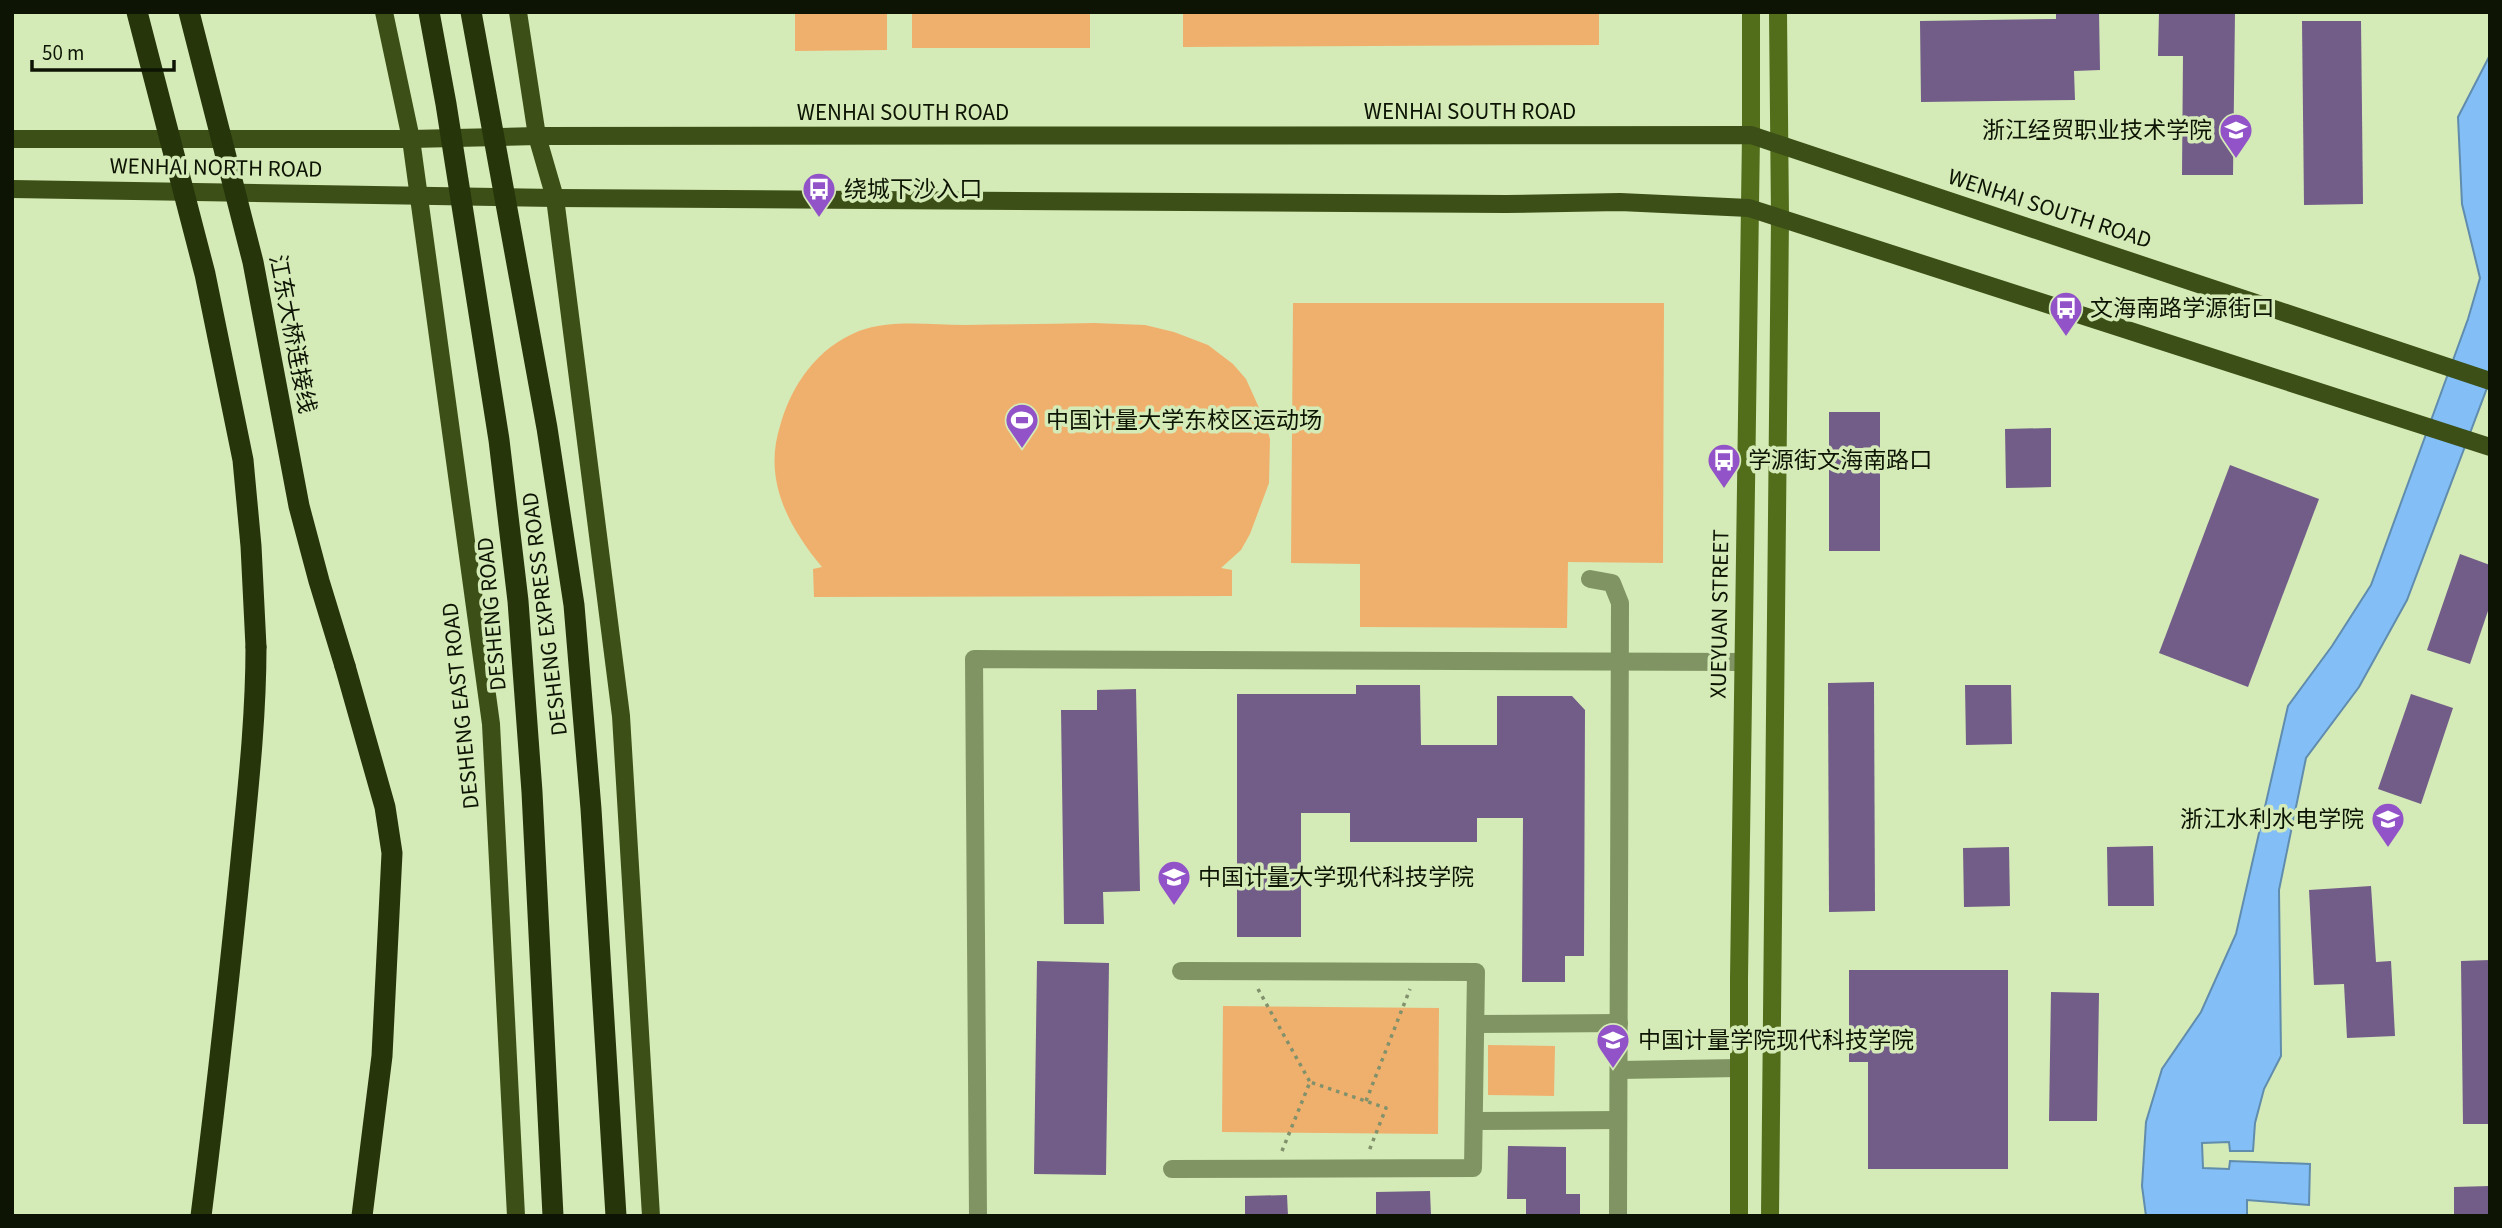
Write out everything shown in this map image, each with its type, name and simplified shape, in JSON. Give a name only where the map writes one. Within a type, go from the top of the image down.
[{"type":"highway","points":[[136,12],[205,274],[243,460],[251,547],[256,647],[250,766],[222,1043],[201,1216]]},
{"type":"highway","name":"江东大桥连接线","points":[[189,12],[253,262],[299,506],[385,807],[392,853],[382,1056],[362,1216]]},
{"type":"highway","name":"DESHENG ROAD","points":[[429,12],[499,440],[518,601],[532,792],[553,1216]]},
{"type":"highway","name":"DESHENG EXPRESS ROAD","points":[[471,12],[540,389],[574,605],[591,808],[616,1216]]},
{"type":"main road","name":"DESHENG EAST ROAD","points":[[384,12],[411,139],[491,724],[516,1216]]},
{"type":"main road","points":[[518,12],[537,136],[555,198],[621,716],[651,1216]]},
{"type":"main road","name":"XUEYUAN STREET","points":[[1740,1216],[1739,1068],[1751,12]]},
{"type":"main road","points":[[1770,1216],[1780,218],[1778,12]]},
{"type":"main road","name":"WENHAI SOUTH ROAD","points":[[411,139],[537,136],[1751,135],[2490,382]]},
{"type":"main road","name":"WENHAI NORTH ROAD","points":[[12,139],[411,139]]},
{"type":"main road","name":"WENHAI NORTH ROAD","points":[[12,189],[419,194]]},
{"type":"main road","points":[[419,194],[555,198],[1506,204],[1620,202],[1749,208],[2486,446]]},
{"type":"street","points":[[1590,579],[1612,583],[1620,603],[1618,1216]]},
{"type":"street","points":[[978,1216],[974,659],[1743,662]]},
{"type":"street","points":[[1172,1169],[1474,1168],[1476,972],[1181,971]]},
{"type":"street","points":[[1476,1024],[1619,1023]]},
{"type":"street","points":[[1619,1070],[1739,1068]]},
{"type":"street","points":[[1474,1121],[1618,1120]]},
{"type":"path","points":[[1247,971],[1310,1082],[1387,1108],[1362,1168]]},
{"type":"path","points":[[1366,1101],[1416,971]]},
{"type":"path","points":[[1275,1169],[1310,1082]]},
{"type":"shaded area","points":[[795,12],[887,12],[887,50],[795,51]]},
{"type":"shaded area","points":[[912,12],[1090,12],[1090,48],[912,48]]},
{"type":"shaded area","points":[[1183,12],[1599,12],[1599,45],[1183,47]]},
{"type":"shaded area","points":[[1293,303],[1664,303],[1663,563],[1568,562],[1567,628],[1360,627],[1360,564],[1291,563]]},
{"type":"shaded area","name":"中国计量大学东校区运动场","points":[[884,325],[1145,325],[1174,332],[1208,345],[1233,364],[1246,379],[1270,439],[1269,483],[1250,534],[1241,550],[1221,568],[1232,570],[1232,596],[814,597],[813,569],[822,567],[789,519],[777,484],[775,465],[780,426],[791,396],[819,357],[844,338],[871,327]]},
{"type":"shaded area","points":[[1223,1006],[1439,1008],[1438,1134],[1222,1132]]},
{"type":"shaded area","points":[[1488,1045],[1555,1046],[1554,1096],[1488,1095]]},
{"type":"water","points":[[2490,55],[2490,380],[2407,600],[2359,687],[2306,758],[2279,890],[2281,1056],[2264,1089],[2255,1123],[2253,1151],[2230,1151],[2229,1142],[2202,1143],[2203,1168],[2229,1169],[2230,1161],[2310,1164],[2309,1205],[2247,1200],[2247,1216],[2146,1216],[2142,1186],[2146,1122],[2162,1069],[2201,1012],[2236,934],[2288,706],[2332,646],[2371,585],[2468,319],[2480,278],[2462,204],[2458,117]]},
{"type":"building","points":[[2056,12],[2099,12],[2100,70],[2074,71],[2075,100],[1921,102],[1920,21],[2056,19]]},
{"type":"building","points":[[2159,12],[2235,12],[2233,175],[2182,175],[2183,56],[2158,56]]},
{"type":"building","points":[[2302,21],[2361,21],[2363,204],[2304,205]]},
{"type":"building","points":[[1829,412],[1880,412],[1880,551],[1829,551]]},
{"type":"building","points":[[2051,428],[2051,487],[2006,488],[2005,429]]},
{"type":"building","points":[[2230,465],[2319,499],[2248,687],[2159,653]]},
{"type":"building","points":[[2460,554],[2490,565],[2490,605],[2470,664],[2427,650]]},
{"type":"building","points":[[1874,682],[1875,911],[1829,912],[1828,683]]},
{"type":"building","points":[[1356,685],[1420,685],[1421,745],[1497,745],[1497,696],[1572,696],[1585,710],[1584,956],[1565,956],[1565,982],[1522,982],[1523,818],[1477,818],[1477,842],[1350,842],[1350,813],[1301,813],[1301,937],[1237,937],[1237,694],[1356,694]]},
{"type":"building","points":[[1965,685],[2011,685],[2012,744],[1966,745]]},
{"type":"building","points":[[1136,689],[1140,891],[1103,892],[1104,924],[1064,924],[1061,710],[1097,710],[1097,690]]},
{"type":"building","points":[[2411,694],[2453,708],[2421,804],[2378,789]]},
{"type":"building","points":[[2153,846],[2154,906],[2108,906],[2107,847]]},
{"type":"building","points":[[2009,847],[2010,906],[1964,907],[1963,848]]},
{"type":"building","points":[[2371,886],[2376,962],[2391,961],[2395,1036],[2347,1038],[2344,984],[2314,985],[2309,890]]},
{"type":"building","points":[[2490,960],[2490,1124],[2463,1124],[2461,961]]},
{"type":"building","points":[[1037,961],[1109,963],[1106,1175],[1034,1174]]},
{"type":"building","points":[[1849,970],[2008,970],[2008,1169],[1868,1169],[1868,1062],[1849,1062]]},
{"type":"building","points":[[2051,992],[2099,993],[2097,1121],[2049,1121]]},
{"type":"building","points":[[1508,1146],[1566,1147],[1566,1194],[1580,1194],[1580,1216],[1526,1216],[1526,1199],[1507,1199]]},
{"type":"building","points":[[2490,1186],[2490,1216],[2454,1216],[2454,1187]]},
{"type":"building","points":[[1430,1191],[1431,1216],[1376,1216],[1376,1192]]},
{"type":"building","points":[[1287,1195],[1288,1216],[1245,1216],[1245,1196]]},
{"type":"place","name":"浙江经贸职业技术学院","points":[[2236,160]]},
{"type":"place","name":"绕城下沙入口","points":[[819,219]]},
{"type":"place","name":"文海南路学源街口","points":[[2066,338]]},
{"type":"place","name":"中国计量大学东校区运动场","points":[[1022,450]]},
{"type":"place","name":"学源街文海南路口","points":[[1724,490]]},
{"type":"place","name":"浙江水利水电学院","points":[[2388,849]]},
{"type":"place","name":"中国计量大学现代科技学院","points":[[1174,907]]},
{"type":"place","name":"中国计量学院现代科技学院","points":[[1613,1070]]}]
